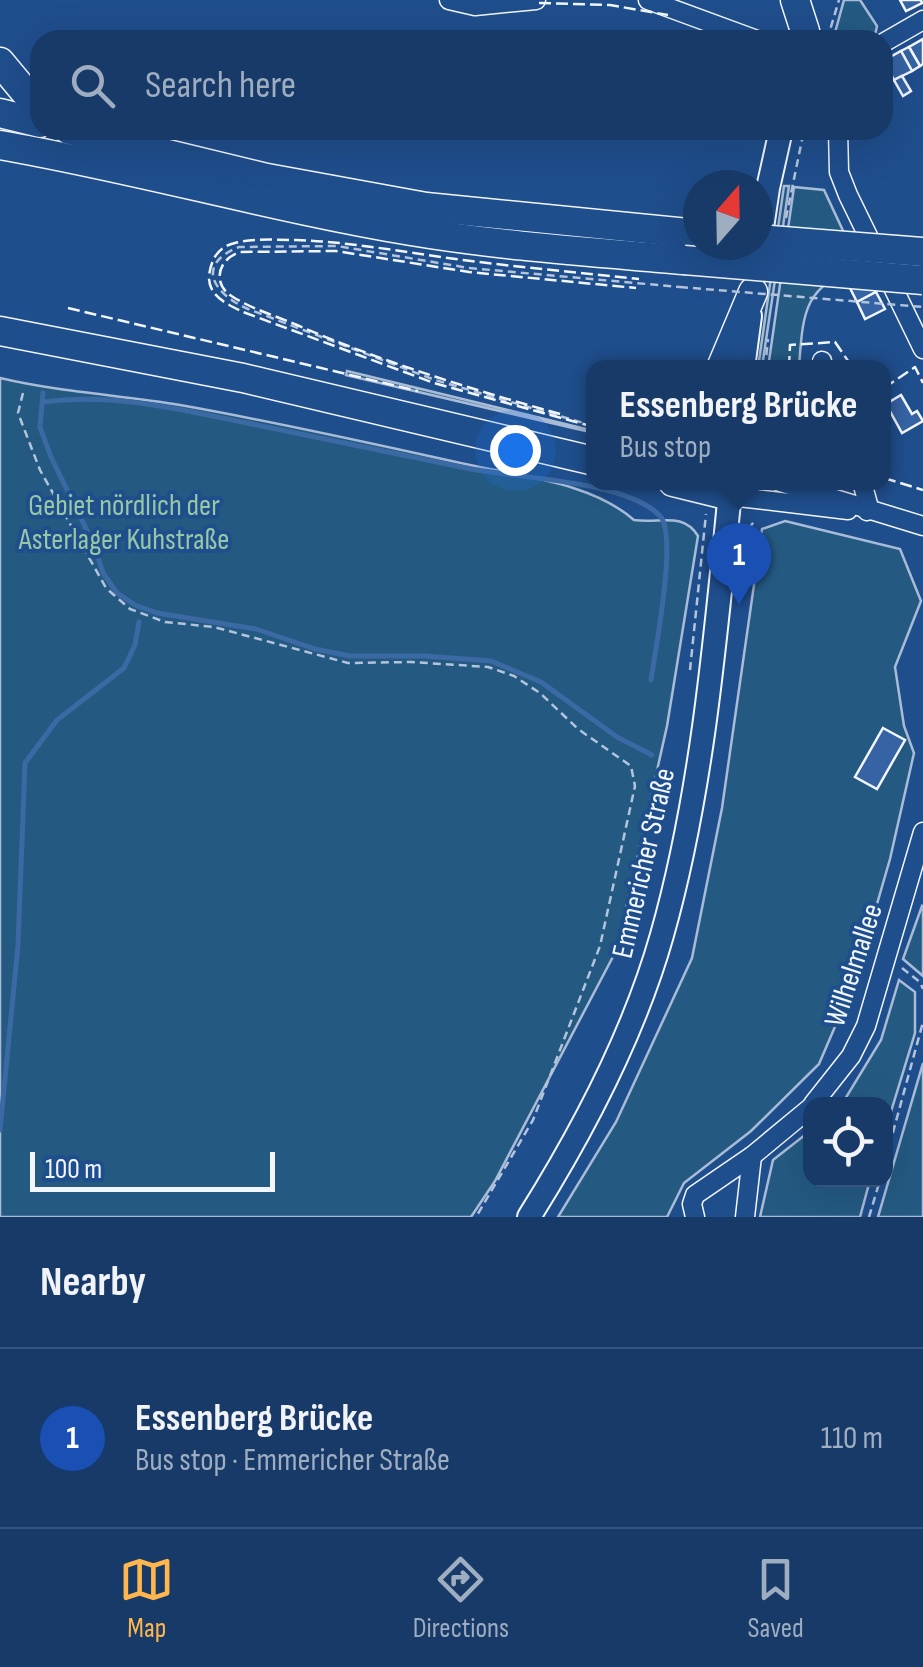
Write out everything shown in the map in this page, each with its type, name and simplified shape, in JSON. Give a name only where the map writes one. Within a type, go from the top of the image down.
[{"type":"highway","points":[[794,0],[809,30]]},
{"type":"highway","points":[[0,62],[30,98]]},
{"type":"highway","points":[[0,112],[30,120]]},
{"type":"highway","points":[[0,134],[304,210]]},
{"type":"highway","points":[[109,140],[267,178],[683,252]]},
{"type":"highway","points":[[0,145],[411,231],[481,241],[683,253]]},
{"type":"highway","points":[[773,239],[923,252]]},
{"type":"highway","points":[[747,260],[923,280]]},
{"type":"highway","points":[[724,360],[753,292]]},
{"type":"highway","points":[[0,318],[282,375],[586,444]]},
{"type":"highway","points":[[0,331],[244,378],[586,459]]},
{"type":"main road","points":[[813,30],[815,0]]},
{"type":"main road","points":[[745,360],[768,188],[779,140]]},
{"type":"main road","name":"Emmericher Straße","points":[[528,1217],[583,1122],[627,1032],[662,938],[688,821],[704,717],[723,490]]},
{"type":"street","points":[[450,0],[475,6],[536,0]]},
{"type":"street","points":[[648,0],[730,30]]},
{"type":"street","points":[[893,37],[923,20]]},
{"type":"street","points":[[838,140],[840,172],[848,196],[923,350]]},
{"type":"street","points":[[723,490],[810,508],[867,510]]},
{"type":"street","points":[[805,490],[923,526]]},
{"type":"street","points":[[864,490],[867,510]]},
{"type":"street","name":"Wilhelmallee","points":[[819,1097],[852,1056],[866,1026],[923,832]]},
{"type":"street","name":"Wilhelmallee","points":[[695,1217],[692,1204],[696,1194],[752,1156],[803,1114]]},
{"type":"street","points":[[745,1217],[752,1156]]},
{"type":"path","points":[[817,30],[840,0]]},
{"type":"path","points":[[586,424],[434,380],[238,305],[218,292],[213,280],[216,263],[225,252],[239,247],[337,246],[469,268],[683,253]]},
{"type":"path","points":[[717,260],[923,307]]},
{"type":"path","points":[[23,393],[18,413],[40,470],[106,588],[130,609],[166,622],[252,636],[323,659],[488,668],[514,676],[632,766],[635,786],[600,946],[533,1120],[476,1217]]},
{"type":"path","points":[[689,679],[723,490]]},
{"type":"path","points":[[743,570],[758,500]]},
{"type":"path","points":[[888,960],[920,982],[923,989]]},
{"type":"path","points":[[893,1132],[923,1022]]},
{"type":"path","points":[[869,1217],[878,1187]]},
{"type":"green space","points":[[844,0],[860,0],[877,26],[876,30],[836,30]]},
{"type":"green space","points":[[784,186],[789,186],[763,360],[759,360]]},
{"type":"green space","points":[[794,187],[824,190],[860,267],[827,283],[817,293],[805,317],[800,360],[769,360]]},
{"type":"green space","points":[[347,371],[586,431],[346,375]]},
{"type":"green space","name":"Gebiet nördlich der Asterlager Kuhstraße","points":[[0,378],[216,412],[535,478],[598,497],[634,520],[678,521],[698,536],[667,726],[617,949],[495,1181],[471,1217],[0,1217]]},
{"type":"green space","points":[[785,521],[900,549],[921,601],[895,667],[904,726],[914,753],[890,859],[855,980],[819,1064],[751,1131],[684,1183],[667,1217],[558,1217],[616,1122],[692,958],[722,808],[762,529]]},
{"type":"green space","points":[[923,907],[923,976],[903,959]]},
{"type":"green space","points":[[899,980],[915,992],[915,1033],[893,1105],[893,1097],[846,1097],[881,1040]]},
{"type":"green space","points":[[923,1063],[923,1217],[878,1217],[887,1187],[893,1187],[893,1166]]},
{"type":"green space","points":[[803,1136],[803,1187],[868,1187],[860,1217],[760,1217],[773,1160]]},
{"type":"building","points":[[900,0],[921,0],[922,3],[906,11]]},
{"type":"building","points":[[923,39],[923,64],[920,66],[909,47]]},
{"type":"building","points":[[909,47],[920,66],[912,71],[901,51]]},
{"type":"building","points":[[901,51],[912,71],[894,80],[893,78],[893,55]]},
{"type":"building","points":[[902,76],[911,91],[903,96],[894,80]]},
{"type":"building","points":[[868,276],[876,292],[857,302],[849,286]]},
{"type":"building","points":[[876,292],[885,309],[865,319],[857,302]]},
{"type":"building","points":[[901,395],[912,414],[917,411],[923,421],[902,433],[891,413],[891,401]]},
{"type":"building","points":[[883,728],[905,740],[877,789],[855,777]]},
{"type":"waterway","points":[[43,393],[40,427],[51,457],[94,545],[103,573],[117,593],[135,605],[157,613],[256,629],[350,656],[491,661],[541,682],[617,737],[652,755]]},
{"type":"waterway","points":[[44,402],[95,399],[172,408],[471,469],[586,486]]},
{"type":"waterway","points":[[605,490],[644,504],[660,516],[665,527],[664,594],[651,680]]},
{"type":"waterway","points":[[0,1130],[18,945],[25,763],[57,720],[124,668],[135,645],[139,622]]},
{"type":"fence","points":[[539,3],[610,5],[668,15]]},
{"type":"fence","points":[[586,425],[434,383],[243,312],[212,289],[212,264],[220,251],[235,243],[296,240],[639,279]]},
{"type":"fence","points":[[560,414],[394,363],[256,309],[226,292],[220,279],[222,266],[240,252],[336,251],[469,272],[636,288]]},
{"type":"fence","points":[[68,308],[418,391]]},
{"type":"fence","points":[[789,360],[790,345],[835,342],[847,360]]},
{"type":"fence","points":[[891,383],[915,367],[923,383]]},
{"type":"fence","points":[[891,480],[923,490]]},
{"type":"place","name":"Essenberg Brücke","points":[[739,605]]}]
